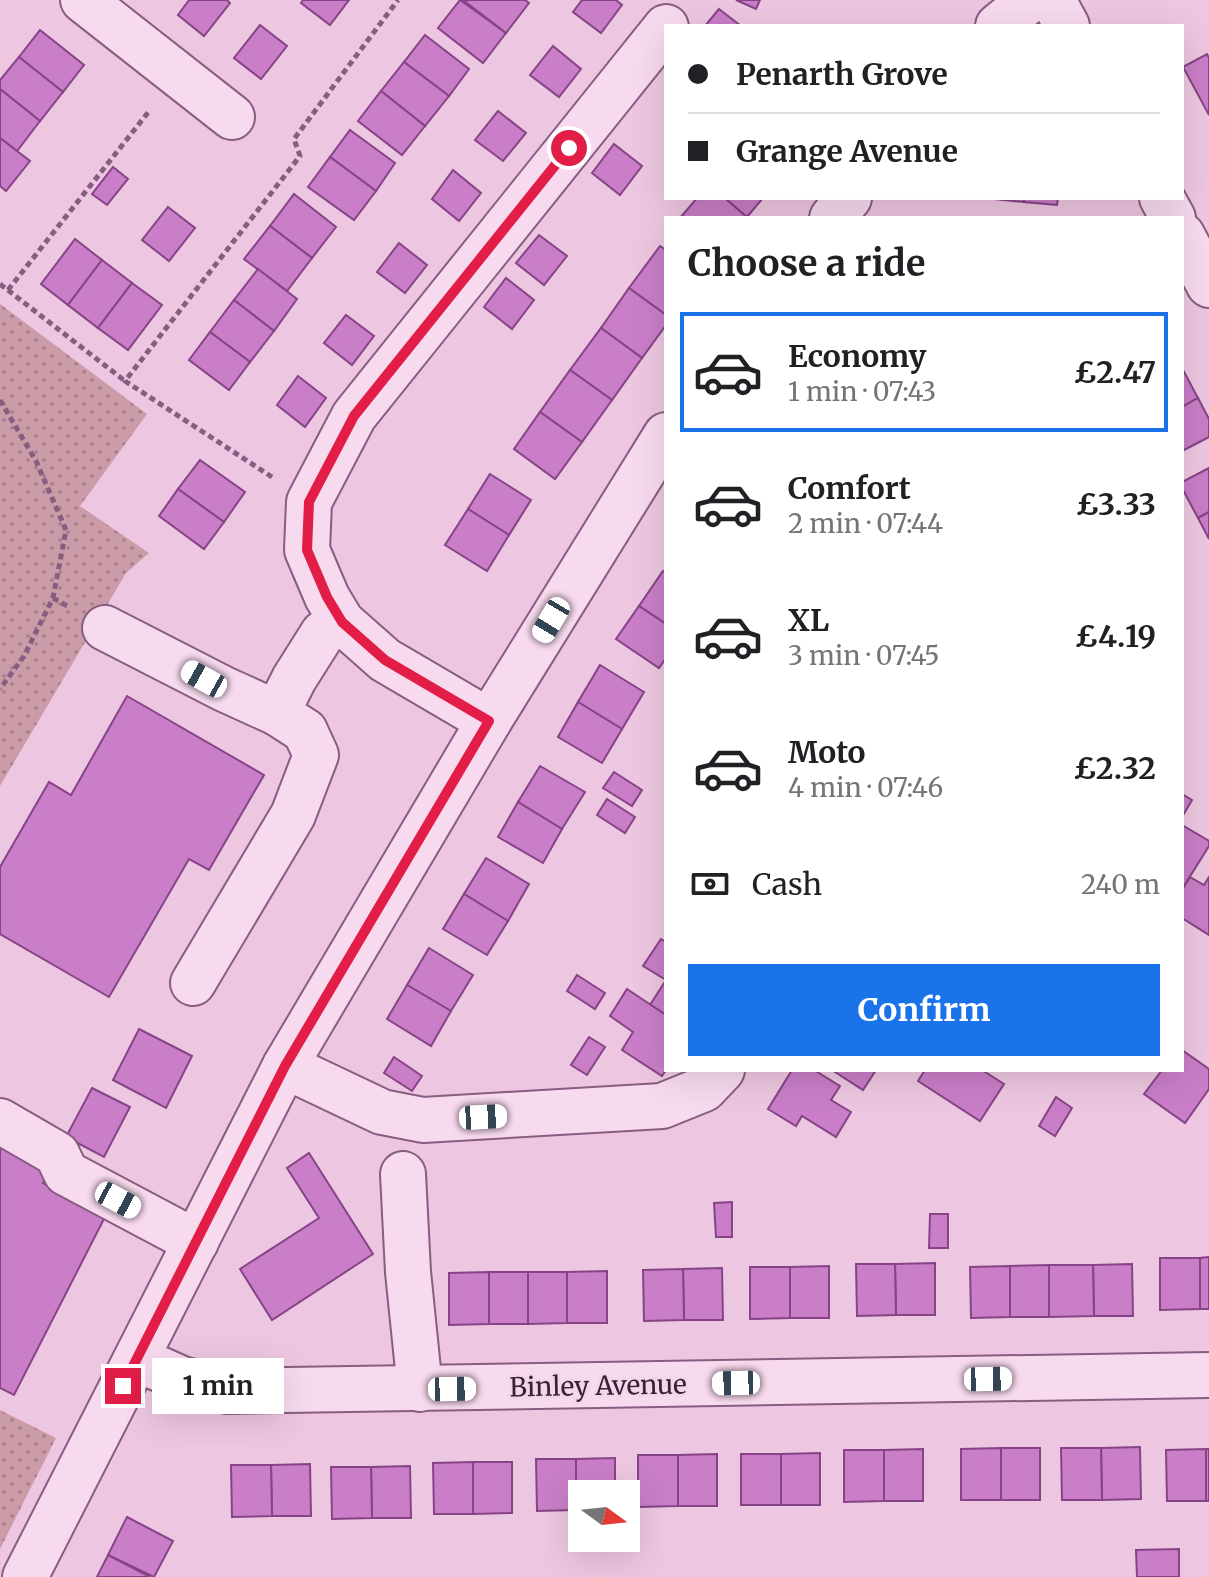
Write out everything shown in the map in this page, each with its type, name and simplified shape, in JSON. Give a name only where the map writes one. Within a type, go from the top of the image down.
[{"type":"street","points":[[83,0],[232,117]]},
{"type":"street","points":[[668,24],[687,0]]},
{"type":"street","points":[[1000,24],[1030,0]]},
{"type":"street","points":[[1053,0],[1066,24]]},
{"type":"street","points":[[489,721],[385,660],[342,622],[327,597],[307,550],[309,502],[354,416],[664,28]]},
{"type":"street","points":[[834,216],[847,200]]},
{"type":"street","points":[[1184,239],[1209,285]]},
{"type":"street","points":[[25,1577],[285,1066],[489,721],[664,438]]},
{"type":"street","points":[[277,713],[323,633],[342,622]]},
{"type":"street","points":[[105,628],[277,713],[305,731],[316,755],[293,815],[193,983]]},
{"type":"street","points":[[285,1066],[382,1112],[423,1120],[662,1106],[704,1089],[720,1072]]},
{"type":"street","points":[[0,1121],[57,1154],[66,1173],[196,1242]]},
{"type":"street","points":[[403,1174],[408,1272],[420,1389]]},
{"type":"street","name":"Binley Avenue","points":[[137,1359],[182,1379],[227,1391],[1209,1375]]},
{"type":"path","points":[[125,381],[300,156],[294,139],[398,0]]},
{"type":"path","points":[[8,290],[178,75]]},
{"type":"path","points":[[0,284],[125,381],[309,502]]},
{"type":"path","points":[[0,400],[36,461],[66,530],[53,598],[24,656],[0,689]]},
{"type":"shaded area","points":[[0,304],[147,414],[80,506],[149,553],[126,573],[0,786]]},
{"type":"shaded area","points":[[0,1410],[56,1438],[0,1549]]},
{"type":"building","points":[[189,0],[227,0],[230,3],[204,36],[178,15]]},
{"type":"building","points":[[303,0],[349,0],[330,25],[301,3]]},
{"type":"building","points":[[460,0],[506,33],[483,63],[438,28]]},
{"type":"building","points":[[463,0],[525,0],[529,3],[506,33]]},
{"type":"building","points":[[582,0],[616,0],[622,5],[601,33],[573,12]]},
{"type":"building","points":[[736,0],[760,0],[756,9]]},
{"type":"building","points":[[719,9],[738,24],[707,24]]},
{"type":"building","points":[[260,25],[287,46],[261,79],[234,58]]},
{"type":"building","points":[[40,30],[84,65],[63,92],[19,57]]},
{"type":"building","points":[[425,35],[469,69],[449,96],[404,62]]},
{"type":"building","points":[[553,46],[581,69],[559,97],[530,75]]},
{"type":"building","points":[[1207,54],[1209,115],[1184,69]]},
{"type":"building","points":[[19,57],[63,92],[40,121],[0,89],[0,80]]},
{"type":"building","points":[[404,62],[449,96],[425,126],[381,91]]},
{"type":"building","points":[[0,89],[40,121],[17,151],[0,138]]},
{"type":"building","points":[[381,91],[425,126],[402,155],[358,121]]},
{"type":"building","points":[[498,111],[526,133],[503,161],[475,140]]},
{"type":"building","points":[[350,130],[395,163],[376,191],[330,157]]},
{"type":"building","points":[[0,138],[30,161],[6,191],[0,186]]},
{"type":"building","points":[[614,144],[642,166],[620,195],[592,173]]},
{"type":"building","points":[[330,157],[376,191],[354,220],[308,187]]},
{"type":"building","points":[[113,167],[128,179],[107,205],[92,194]]},
{"type":"building","points":[[453,170],[481,193],[459,221],[432,199]]},
{"type":"building","points":[[294,194],[336,227],[312,258],[270,226]]},
{"type":"building","points":[[695,200],[727,200],[746,216],[682,216]]},
{"type":"building","points":[[727,200],[761,200],[746,216]]},
{"type":"building","points":[[1024,200],[1058,200],[1057,205]]},
{"type":"building","points":[[168,207],[195,228],[169,261],[142,240]]},
{"type":"building","points":[[270,226],[312,258],[287,291],[244,259]]},
{"type":"building","points":[[539,235],[567,256],[544,285],[516,263]]},
{"type":"building","points":[[75,239],[102,260],[68,305],[41,284]]},
{"type":"building","points":[[399,243],[427,265],[405,293],[377,272]]},
{"type":"building","points":[[660,246],[664,249],[664,314],[629,288]]},
{"type":"building","points":[[102,260],[132,283],[98,328],[68,305]]},
{"type":"building","points":[[258,269],[297,299],[274,331],[234,300]]},
{"type":"building","points":[[506,278],[534,300],[512,329],[484,307]]},
{"type":"building","points":[[132,283],[162,305],[128,350],[98,328]]},
{"type":"building","points":[[629,288],[664,314],[664,328],[642,358],[601,328]]},
{"type":"building","points":[[234,300],[274,331],[250,362],[210,332]]},
{"type":"building","points":[[346,315],[374,336],[352,365],[324,343]]},
{"type":"building","points":[[601,328],[642,358],[612,400],[570,370]]},
{"type":"building","points":[[210,332],[250,362],[229,390],[189,360]]},
{"type":"building","points":[[570,370],[612,400],[582,442],[540,412]]},
{"type":"building","points":[[1184,372],[1198,398],[1184,406]]},
{"type":"building","points":[[298,376],[326,398],[305,427],[277,405]]},
{"type":"building","points":[[1198,398],[1209,419],[1209,437],[1184,450],[1184,406]]},
{"type":"building","points":[[540,412],[582,442],[555,479],[514,449]]},
{"type":"building","points":[[200,460],[245,492],[224,522],[178,489]]},
{"type":"building","points":[[1209,468],[1209,512],[1198,518],[1184,492],[1184,481]]},
{"type":"building","points":[[490,474],[531,500],[509,535],[468,509]]},
{"type":"building","points":[[178,489],[224,522],[204,549],[159,516]]},
{"type":"building","points":[[468,509],[509,535],[487,571],[445,545]]},
{"type":"building","points":[[1209,512],[1209,539],[1198,518]]},
{"type":"building","points":[[663,571],[664,572],[664,623],[639,606]]},
{"type":"building","points":[[639,606],[664,623],[664,661],[659,668],[616,639]]},
{"type":"building","points":[[600,665],[644,692],[622,729],[578,702]]},
{"type":"building","points":[[127,696],[264,775],[209,870],[189,859],[109,997],[0,934],[0,867],[49,782],[71,795]]},
{"type":"building","points":[[578,702],[622,729],[602,763],[558,737]]},
{"type":"building","points":[[540,766],[585,792],[562,829],[518,802]]},
{"type":"building","points":[[614,772],[642,790],[632,806],[603,788]]},
{"type":"building","points":[[1184,795],[1192,800],[1184,814]]},
{"type":"building","points":[[607,799],[635,817],[625,833],[597,815]]},
{"type":"building","points":[[518,802],[562,829],[543,863],[498,837]]},
{"type":"building","points":[[1184,826],[1209,841],[1209,846],[1184,886]]},
{"type":"building","points":[[486,858],[529,884],[508,921],[464,894]]},
{"type":"building","points":[[1190,877],[1204,885],[1209,877],[1209,935],[1184,919],[1184,887]]},
{"type":"building","points":[[464,894],[508,921],[487,955],[443,929]]},
{"type":"building","points":[[661,939],[664,941],[664,979],[643,966]]},
{"type":"building","points":[[429,948],[473,975],[451,1011],[407,985]]},
{"type":"building","points":[[577,975],[605,993],[595,1009],[567,991]]},
{"type":"building","points":[[664,983],[664,1014],[650,1005]]},
{"type":"building","points":[[407,985],[451,1011],[431,1046],[387,1019]]},
{"type":"building","points":[[627,989],[664,1014],[665,1072],[662,1076],[622,1050],[633,1032],[610,1016]]},
{"type":"building","points":[[139,1029],[192,1056],[166,1108],[113,1080]]},
{"type":"building","points":[[589,1037],[605,1047],[587,1075],[571,1065]]},
{"type":"building","points":[[1184,1051],[1209,1069],[1209,1089],[1185,1123],[1144,1094],[1160,1072],[1184,1072]]},
{"type":"building","points":[[394,1057],[422,1076],[412,1091],[384,1073]]},
{"type":"building","points":[[791,1072],[817,1072],[840,1086],[831,1100],[851,1112],[836,1137],[802,1116],[796,1126],[768,1109]]},
{"type":"building","points":[[835,1072],[875,1072],[863,1090]]},
{"type":"building","points":[[924,1072],[985,1072],[1004,1084],[980,1121],[918,1081]]},
{"type":"building","points":[[92,1088],[130,1107],[104,1157],[66,1137]]},
{"type":"building","points":[[1056,1097],[1072,1108],[1055,1136],[1039,1126]]},
{"type":"building","points":[[0,1140],[51,1166],[43,1183],[106,1215],[14,1395],[0,1388]]},
{"type":"building","points":[[309,1153],[373,1254],[272,1320],[240,1269],[319,1218],[287,1168]]},
{"type":"building","points":[[732,1202],[732,1237],[716,1237],[714,1203]]},
{"type":"building","points":[[930,1214],[948,1214],[948,1248],[929,1248]]},
{"type":"building","points":[[1209,1257],[1209,1309],[1200,1309],[1200,1258]]},
{"type":"building","points":[[1160,1258],[1200,1258],[1200,1309],[1160,1310]]},
{"type":"building","points":[[935,1263],[935,1315],[896,1315],[895,1264]]},
{"type":"building","points":[[856,1264],[895,1264],[896,1315],[857,1316]]},
{"type":"building","points":[[1132,1264],[1133,1316],[1094,1316],[1093,1265]]},
{"type":"building","points":[[1049,1265],[1049,1317],[1010,1317],[1010,1266]]},
{"type":"building","points":[[1049,1265],[1093,1265],[1094,1316],[1049,1317]]},
{"type":"building","points":[[829,1266],[829,1318],[790,1318],[790,1267]]},
{"type":"building","points":[[1010,1266],[1010,1317],[971,1318],[970,1267]]},
{"type":"building","points":[[750,1267],[790,1267],[790,1318],[750,1319]]},
{"type":"building","points":[[722,1268],[723,1320],[684,1320],[683,1269]]},
{"type":"building","points":[[683,1269],[684,1320],[644,1321],[643,1270]]},
{"type":"building","points":[[607,1271],[607,1323],[567,1323],[567,1272]]},
{"type":"building","points":[[489,1272],[528,1272],[528,1324],[489,1324]]},
{"type":"building","points":[[489,1272],[489,1324],[449,1325],[449,1273]]},
{"type":"building","points":[[528,1272],[567,1272],[567,1323],[528,1324]]},
{"type":"building","points":[[1140,1447],[1141,1499],[1102,1500],[1101,1448]]},
{"type":"building","points":[[1001,1448],[1001,1500],[961,1500],[961,1449]]},
{"type":"building","points":[[1001,1448],[1040,1448],[1040,1500],[1001,1500]]},
{"type":"building","points":[[1061,1448],[1101,1448],[1102,1500],[1062,1500]]},
{"type":"building","points":[[923,1449],[923,1501],[884,1501],[884,1450]]},
{"type":"building","points":[[1206,1449],[1206,1501],[1167,1501],[1166,1450]]},
{"type":"building","points":[[1206,1449],[1209,1449],[1209,1501],[1206,1501]]},
{"type":"building","points":[[844,1450],[884,1450],[884,1501],[844,1502]]},
{"type":"building","points":[[820,1453],[820,1505],[781,1505],[781,1454]]},
{"type":"building","points":[[717,1454],[717,1506],[678,1506],[678,1455]]},
{"type":"building","points":[[741,1454],[781,1454],[781,1505],[741,1505]]},
{"type":"building","points":[[638,1455],[678,1455],[678,1506],[640,1507]]},
{"type":"building","points":[[615,1458],[615,1480],[576,1480],[576,1459]]},
{"type":"building","points":[[536,1459],[576,1459],[576,1480],[568,1480],[568,1510],[537,1511]]},
{"type":"building","points":[[473,1462],[473,1514],[434,1514],[433,1463]]},
{"type":"building","points":[[473,1462],[512,1462],[512,1513],[473,1514]]},
{"type":"building","points":[[310,1464],[311,1516],[272,1516],[271,1465]]},
{"type":"building","points":[[231,1465],[271,1465],[272,1516],[232,1517]]},
{"type":"building","points":[[410,1466],[411,1518],[372,1518],[371,1467]]},
{"type":"building","points":[[331,1467],[371,1467],[372,1518],[332,1519]]},
{"type":"building","points":[[127,1517],[173,1541],[154,1577],[108,1555]]},
{"type":"building","points":[[1179,1549],[1179,1577],[1137,1577],[1136,1550]]},
{"type":"building","points":[[108,1555],[150,1577],[97,1577]]},
{"type":"route","points":[[123,1386],[285,1066],[489,721],[385,660],[342,622],[327,597],[307,550],[309,502],[354,416],[569,148]]}]
